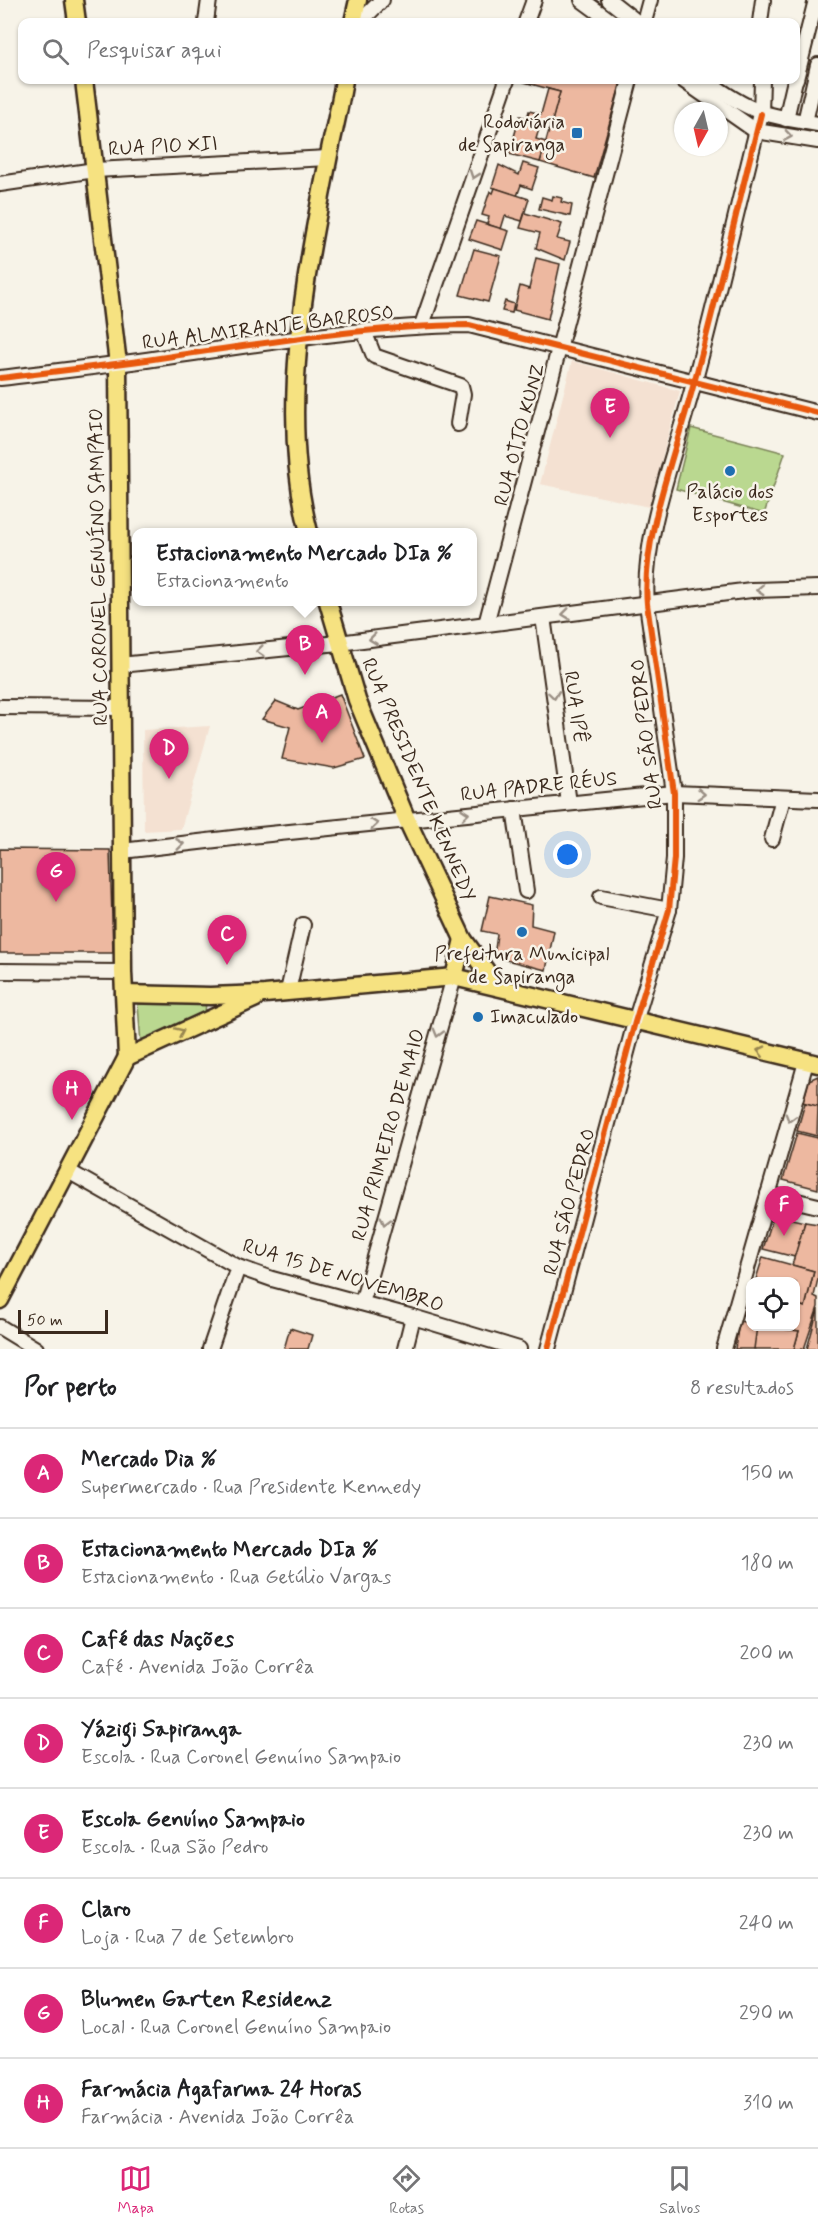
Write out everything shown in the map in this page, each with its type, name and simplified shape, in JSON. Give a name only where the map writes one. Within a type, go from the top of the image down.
[{"type":"main road","points":[[75,0],[77,18]]},
{"type":"main road","points":[[354,18],[358,0]]},
{"type":"main road","name":"RUA CORONEL GENUÍNO SAMPAIO","points":[[84,84],[118,364],[123,972],[127,1057]]},
{"type":"main road","points":[[308,528],[296,444],[298,338],[328,158],[343,84]]},
{"type":"main road","name":"RUA PRESIDENTE KENNEDY","points":[[329,606],[357,700],[407,820],[463,939],[497,986]]},
{"type":"main road","points":[[454,977],[463,939]]},
{"type":"main road","points":[[124,994],[210,996],[265,994],[454,977],[635,1022],[815,1063]]},
{"type":"main road","points":[[0,1300],[127,1057],[265,994]]},
{"type":"main road","points":[[210,996],[215,1001],[214,1016]]},
{"type":"street","points":[[207,18],[209,0]]},
{"type":"street","points":[[364,18],[382,0]]},
{"type":"street","points":[[527,18],[534,0]]},
{"type":"street","points":[[582,0],[605,18]]},
{"type":"street","points":[[645,18],[650,0]]},
{"type":"street","points":[[761,18],[764,0]]},
{"type":"street","points":[[800,62],[816,0]]},
{"type":"street","points":[[611,18],[613,3],[632,18]]},
{"type":"street","points":[[711,84],[736,102],[761,114],[812,123],[818,65]]},
{"type":"street","points":[[800,83],[815,90]]},
{"type":"street","points":[[422,325],[506,84]]},
{"type":"street","name":"RUA OTTO KUNZ","points":[[486,624],[561,348],[629,84]]},
{"type":"street","points":[[689,84],[756,131],[818,141]]},
{"type":"street","name":"RUA SÃO PEDRO","points":[[548,1349],[635,1022],[669,910],[674,858],[674,792],[645,583],[649,548],[694,383],[761,114],[762,84]]},
{"type":"street","points":[[786,119],[794,84]]},
{"type":"street","name":"RUA PIO XII","points":[[0,184],[95,170],[328,158]]},
{"type":"street","name":"RUA ALMIRANTE BARROSO","points":[[0,378],[118,364],[298,338],[422,325],[469,325],[818,413]]},
{"type":"street","points":[[364,331],[374,356],[462,386],[463,394],[458,424]]},
{"type":"street","points":[[120,665],[339,643],[751,590],[818,588]]},
{"type":"street","name":"RUA IPÊ","points":[[543,617],[568,803]]},
{"type":"street","points":[[0,707],[121,708]]},
{"type":"street","name":"RUA PADRE RÉUS","points":[[122,851],[674,792],[818,799]]},
{"type":"street","points":[[772,839],[783,798]]},
{"type":"street","points":[[514,809],[526,891]]},
{"type":"street","points":[[601,897],[669,910]]},
{"type":"street","points":[[288,991],[303,925]]},
{"type":"street","points":[[0,971],[123,972]]},
{"type":"street","name":"RUA PRIMEIRO DE MAIO","points":[[362,1303],[454,977]]},
{"type":"street","points":[[724,1349],[768,1194],[815,1063]]},
{"type":"street","name":"RUA 15 DE NOVEMBRO","points":[[68,1171],[238,1267],[272,1279],[413,1317],[519,1349]]},
{"type":"street","points":[[768,1194],[818,1206]]},
{"type":"street","points":[[210,1349],[238,1267]]},
{"type":"street","points":[[405,1349],[413,1317]]},
{"type":"street","points":[[0,1327],[36,1349]]},
{"type":"shaded area","points":[[572,361],[680,391],[649,507],[540,484]]},
{"type":"shaded area","points":[[210,726],[181,829],[144,831],[143,730]]},
{"type":"green space","name":"Palácio dos Esportes","points":[[691,428],[785,453],[764,514],[676,489]]},
{"type":"green space","points":[[206,1002],[205,1013],[141,1044],[138,1004]]},
{"type":"building","name":"Rodoviária de Sapiranga","points":[[531,84],[620,84],[594,178],[540,162],[560,92]]},
{"type":"building","points":[[548,89],[560,92],[551,125],[527,118],[529,111],[541,114]]},
{"type":"building","points":[[520,116],[541,122],[536,139],[546,142],[540,162],[509,154]]},
{"type":"building","points":[[523,163],[539,168],[532,189],[521,185],[517,196],[492,187],[499,165],[519,175]]},
{"type":"building","points":[[495,188],[529,199],[522,221],[505,216],[501,229],[487,224],[489,217],[482,215],[490,191],[493,193]]},
{"type":"building","points":[[553,196],[562,198],[561,202],[572,205],[570,216],[539,209],[542,197],[552,200]]},
{"type":"building","points":[[525,213],[562,224],[557,239],[570,242],[565,260],[536,248],[540,233],[520,228]]},
{"type":"building","points":[[476,221],[509,231],[503,250],[469,239]]},
{"type":"building","points":[[474,249],[501,256],[488,302],[460,295]]},
{"type":"building","points":[[536,258],[560,264],[548,319],[514,310],[520,286],[529,289]]},
{"type":"building","points":[[505,301],[514,304],[512,313],[502,311]]},
{"type":"building","points":[[340,694],[365,759],[334,768],[282,759],[290,727],[262,719],[276,701],[298,710]]},
{"type":"building","points":[[0,849],[110,850],[113,953],[0,953]]},
{"type":"building","name":"Prefeitura Municipal de Sapiranga","points":[[490,896],[532,905],[531,925],[554,931],[546,970],[494,957],[497,934],[482,931]]},
{"type":"building","points":[[818,1076],[818,1107],[803,1102],[809,1080]]},
{"type":"building","points":[[805,1103],[818,1106],[817,1136],[797,1131]]},
{"type":"building","points":[[797,1133],[818,1138],[818,1189],[783,1180]]},
{"type":"building","points":[[774,1215],[805,1222],[795,1257],[763,1249]]},
{"type":"building","points":[[805,1222],[818,1224],[818,1279],[814,1296],[818,1298],[818,1307],[804,1349],[794,1349],[800,1331],[800,1305],[805,1307],[814,1271],[792,1265]]},
{"type":"building","points":[[763,1257],[814,1271],[805,1307],[800,1305],[800,1277],[757,1277]]},
{"type":"building","points":[[746,1296],[746,1315],[741,1314]]},
{"type":"building","points":[[818,1309],[818,1349],[807,1349]]},
{"type":"building","points":[[739,1321],[746,1322],[746,1331],[758,1331],[755,1349],[735,1349]]},
{"type":"building","points":[[290,1328],[312,1335],[308,1349],[284,1349]]},
{"type":"building","points":[[756,1331],[799,1331],[794,1349],[754,1349]]},
{"type":"cycle path","points":[[548,1349],[635,1022],[669,910],[674,858],[674,793],[647,604],[649,550],[662,493],[703,350],[761,114]]},
{"type":"cycle path","points":[[0,378],[321,336],[395,328],[469,325],[818,413]]},
{"type":"place","name":"Rodoviária de Sapiranga","points":[[577,133]]},
{"type":"place","name":"Escola Genuíno Sampaio","points":[[610,438]]},
{"type":"place","name":"Palácio dos Esportes","points":[[730,471]]},
{"type":"place","name":"Estacionamento Mercado DIa %","points":[[305,675]]},
{"type":"place","name":"Mercado Dia %","points":[[322,743]]},
{"type":"place","name":"Yázigi Sapiranga","points":[[169,779]]},
{"type":"place","name":"Blumen Garten Residenz","points":[[56,902]]},
{"type":"place","name":"Prefeitura Municipal de Sapiranga","points":[[522,932]]},
{"type":"place","name":"Café das Nações","points":[[227,965]]},
{"type":"place","name":"Imaculado","points":[[478,1017]]},
{"type":"place","name":"Farmácia Agafarma 24 Horas","points":[[72,1120]]},
{"type":"place","name":"Claro","points":[[784,1236]]}]
